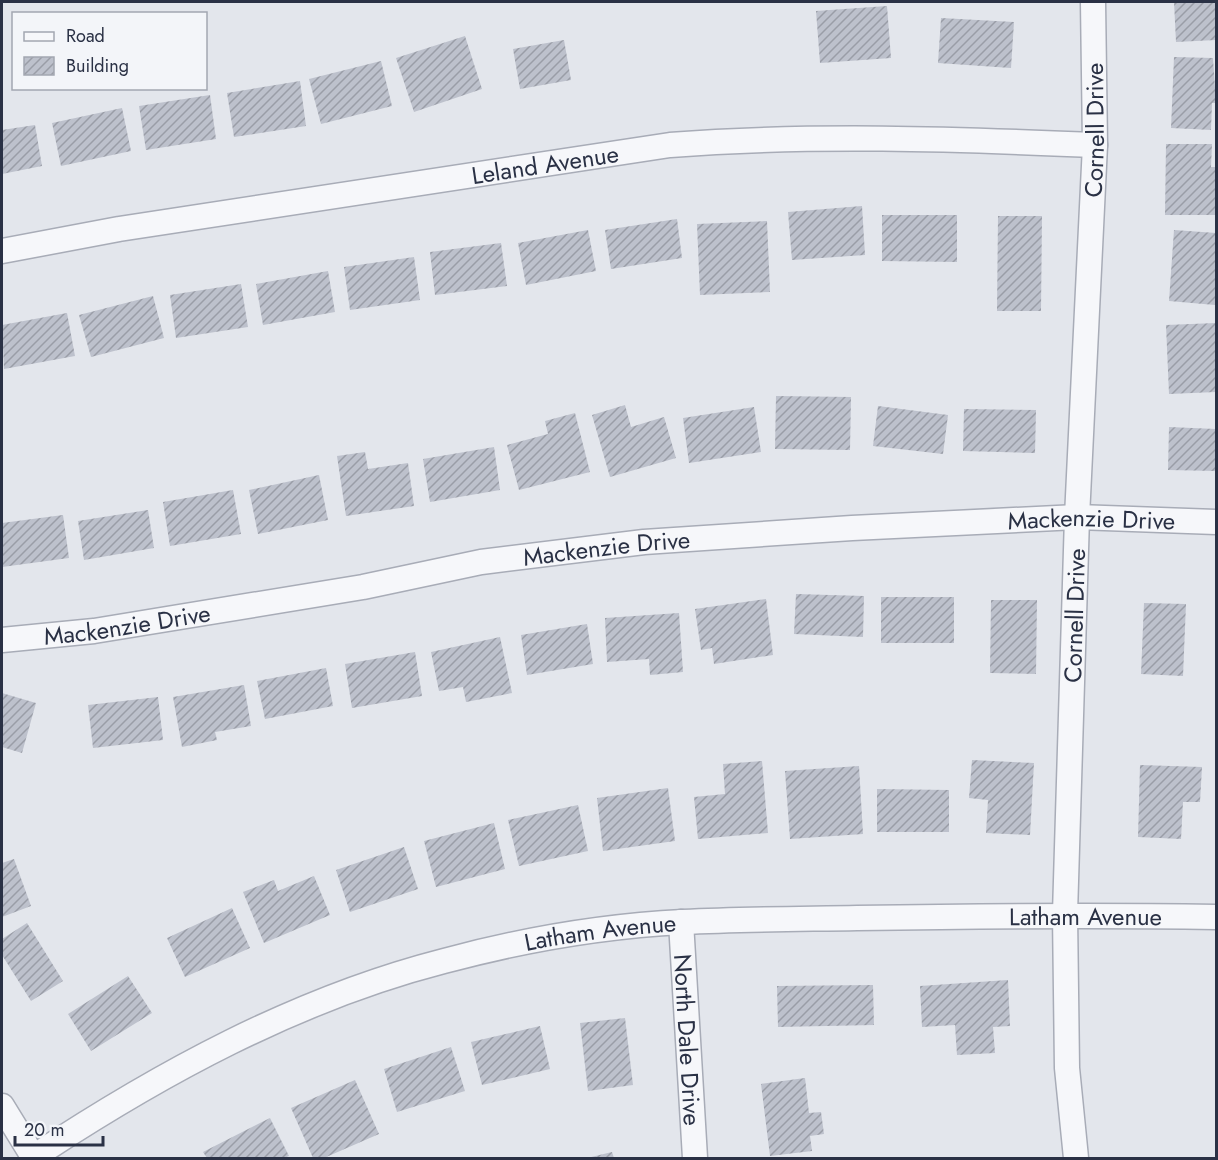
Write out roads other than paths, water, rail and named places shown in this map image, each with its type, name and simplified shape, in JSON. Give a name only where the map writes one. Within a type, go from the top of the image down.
[{"type":"street","name":"Cornell Drive","points":[[1076,1158],[1067,1068],[1065,914],[1077,517],[1095,146],[1093,2]]},
{"type":"street","name":"Leland Avenue","points":[[2,251],[119,229],[670,145],[749,139],[922,137],[1095,146]]},
{"type":"street","name":"Mackenzie Drive","points":[[2,639],[94,631],[363,587],[481,562],[644,542],[852,528],[1077,517],[1216,522]]},
{"type":"street","name":"Latham Avenue","points":[[33,1158],[153,1083],[278,1019],[369,984],[442,961],[524,942],[681,922],[1065,914],[1216,917]]},
{"type":"street","name":"North Dale Drive","points":[[681,922],[695,1158]]},
{"type":"street","points":[[2,1106],[33,1158]]}]
